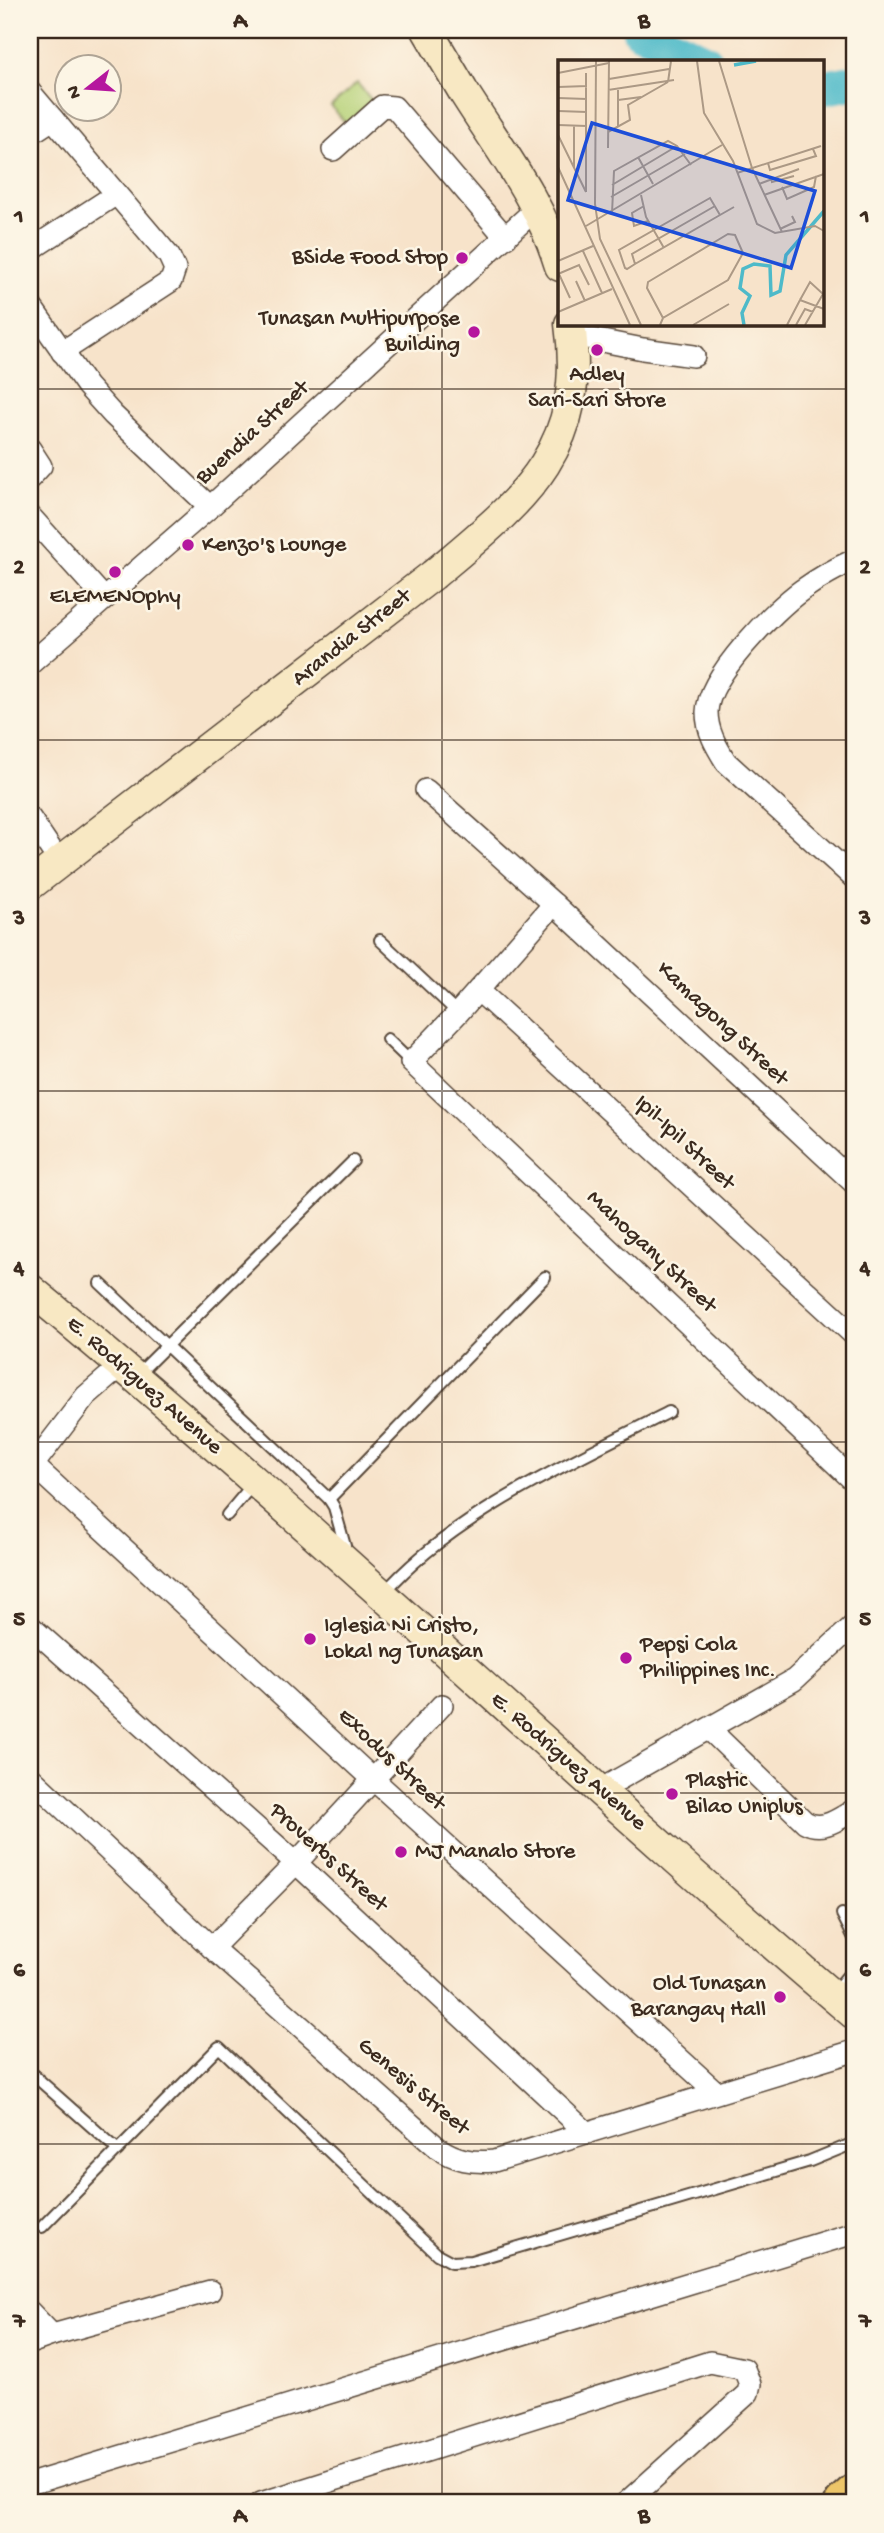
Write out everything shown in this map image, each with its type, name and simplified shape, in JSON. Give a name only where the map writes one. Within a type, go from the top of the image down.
[{"type":"highway","points":[[844,2503],[854,2494]]},
{"type":"street","points":[[427,30],[538,207],[558,259]]},
{"type":"street","points":[[30,92],[52,119],[30,134]]},
{"type":"street","points":[[333,150],[382,106],[394,107],[506,238]]},
{"type":"street","points":[[54,122],[173,261],[174,275],[171,281],[62,352]]},
{"type":"street","points":[[30,250],[115,195]]},
{"type":"street","name":"Buendia Street","points":[[30,664],[103,597],[210,507],[538,207]]},
{"type":"street","points":[[30,305],[87,386],[113,415],[210,507]]},
{"type":"street","points":[[571,329],[643,349],[694,356]]},
{"type":"street","name":"Arandia Street","points":[[30,885],[433,575],[484,532],[529,488],[552,453],[566,424],[572,393],[571,329]]},
{"type":"street","points":[[30,449],[41,466],[30,478]]},
{"type":"street","points":[[30,516],[103,597]]},
{"type":"street","points":[[854,560],[801,591],[762,626],[728,665],[715,687],[707,709],[715,746],[726,762],[854,878]]},
{"type":"street","name":"Kamagong Street","points":[[426,790],[554,904],[854,1183]]},
{"type":"street","points":[[30,818],[59,861]]},
{"type":"street","points":[[411,1062],[554,904]]},
{"type":"street","name":"Ipil-Ipil Street","points":[[478,990],[854,1335]]},
{"type":"street","name":"Mahogany Street","points":[[411,1062],[854,1481]]},
{"type":"street","name":"E. Rodriguez Avenue","points":[[30,1289],[129,1371],[854,2014]]},
{"type":"street","points":[[31,1466],[86,1396],[129,1371]]},
{"type":"street","name":"Exodus Street","points":[[31,1466],[716,2092]]},
{"type":"street","name":"Proverbs Street","points":[[30,1626],[296,1863],[587,2133]]},
{"type":"street","points":[[600,1790],[794,1680],[852,1632]]},
{"type":"street","points":[[212,1948],[296,1863],[442,1705]]},
{"type":"street","points":[[709,1729],[805,1822],[814,1827],[822,1826],[854,1810]]},
{"type":"street","name":"Genesis Street","points":[[30,1777],[212,1948],[438,2148],[464,2161],[494,2161],[854,2051]]},
{"type":"street","points":[[30,2484],[854,2233]]},
{"type":"street","points":[[30,2343],[210,2291]]},
{"type":"street","points":[[30,2312],[51,2335]]},
{"type":"street","points":[[261,2503],[710,2362],[744,2369],[750,2384],[748,2393],[626,2503]]},
{"type":"lane","points":[[380,940],[458,1013]]},
{"type":"lane","points":[[387,1039],[411,1062]]},
{"type":"lane","points":[[129,1371],[166,1345],[353,1161]]},
{"type":"lane","points":[[329,1499],[545,1277]]},
{"type":"lane","points":[[100,1283],[329,1499],[345,1540],[350,1566]]},
{"type":"lane","points":[[383,1595],[430,1549],[469,1521],[669,1412]]},
{"type":"lane","points":[[227,1514],[255,1482]]},
{"type":"lane","points":[[842,1914],[854,1938]]},
{"type":"lane","points":[[832,1995],[854,1968]]},
{"type":"lane","points":[[42,2227],[219,2047],[437,2254],[452,2262],[471,2261],[810,2161],[854,2143]]},
{"type":"lane","points":[[30,2072],[118,2150]]},
{"type":"green space","points":[[357,83],[376,105],[350,128],[331,106]]},
{"type":"waterway","points":[[639,30],[704,60]]},
{"type":"waterway","points":[[824,88],[854,82]]},
{"type":"place","name":"BSide Food Stop","points":[[462,258]]},
{"type":"place","name":"Tunasan Multipurpose Building","points":[[474,332]]},
{"type":"place","name":"Adley Sari-Sari Store","points":[[597,350]]},
{"type":"place","name":"Kenzo's Lounge","points":[[188,545]]},
{"type":"place","name":"ELEMENOphy","points":[[115,572]]},
{"type":"place","name":"Iglesia Ni Cristo, Lokal ng Tunasan","points":[[310,1639]]},
{"type":"place","name":"Pepsi Cola Philippines Inc.","points":[[626,1658]]},
{"type":"place","name":"Plastic Bilao Uniplus","points":[[672,1794]]},
{"type":"place","name":"MJ Manalo Store","points":[[401,1852]]},
{"type":"place","name":"Old Tunasan Barangay Hall","points":[[780,1997]]}]
